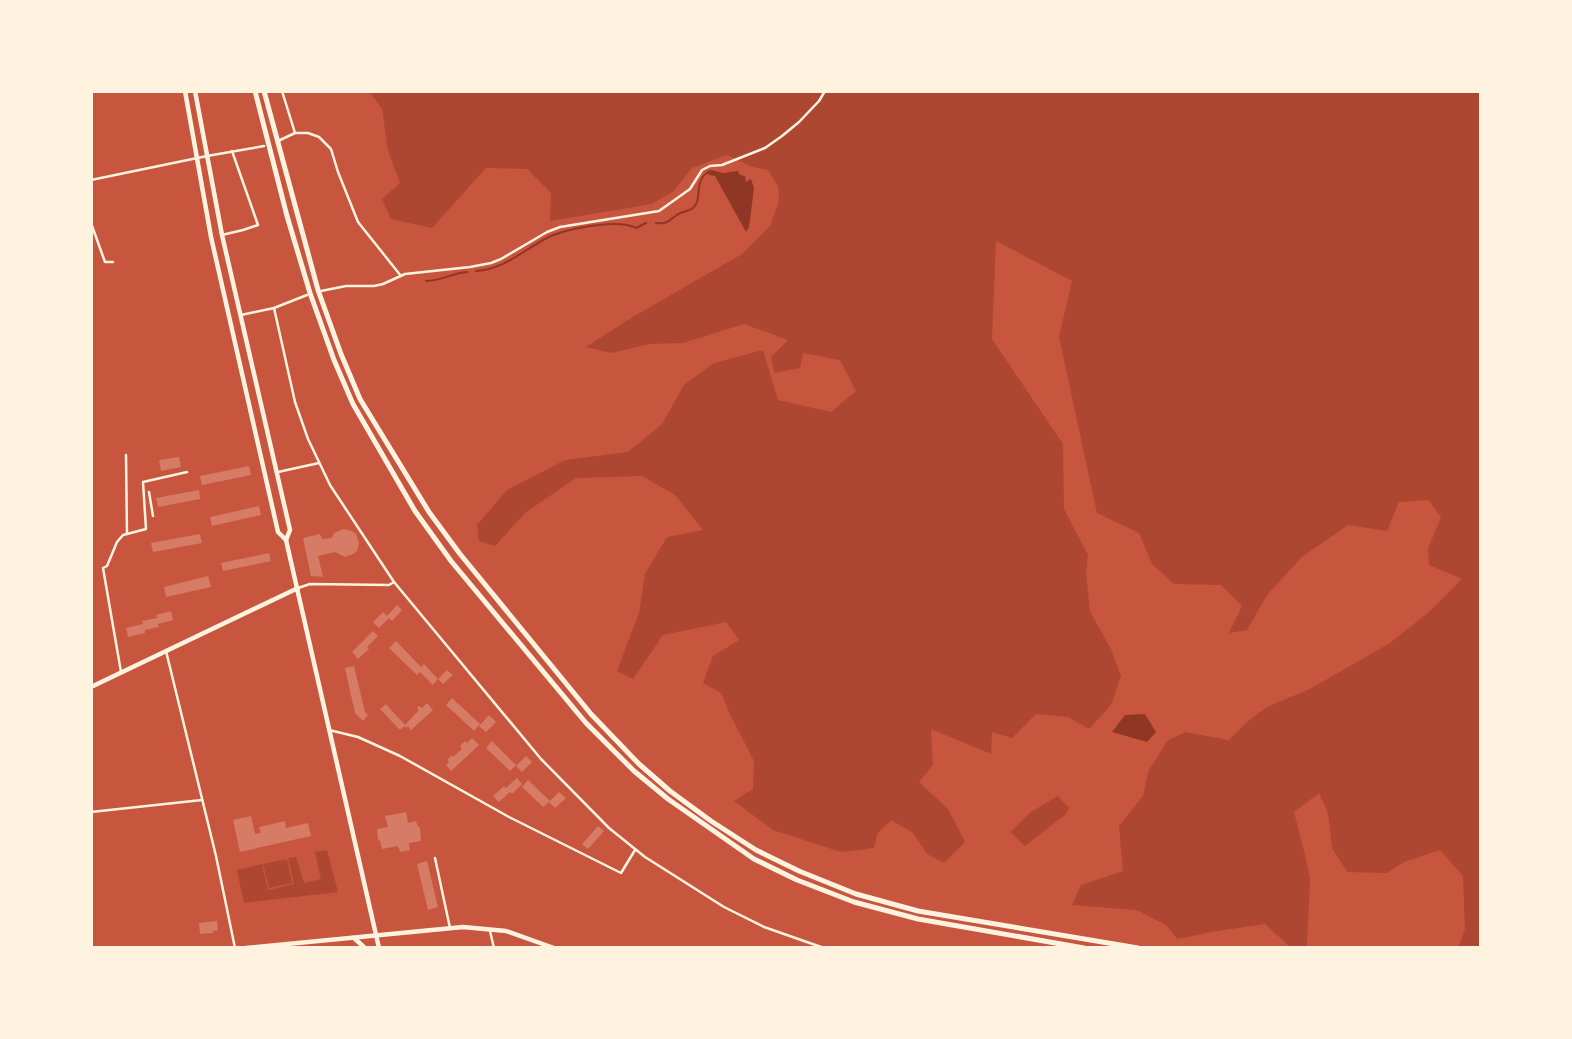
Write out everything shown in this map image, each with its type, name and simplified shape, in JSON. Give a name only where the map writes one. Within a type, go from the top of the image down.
[{"type":"highway","points":[[255,91],[310,293],[353,404],[415,511],[451,561],[586,723],[634,771],[668,799],[754,859],[797,880],[854,902],[918,919],[1084,948]]},
{"type":"highway","points":[[264,91],[318,290],[360,399],[429,512],[460,554],[591,714],[639,764],[670,792],[756,850],[856,894],[918,911],[1138,948]]},
{"type":"main road","points":[[185,91],[211,237],[278,532],[286,540],[298,588],[379,948]]},
{"type":"main road","points":[[195,91],[222,235],[290,530],[286,540]]},
{"type":"main road","points":[[91,687],[298,588]]},
{"type":"main road","points":[[246,948],[463,927],[490,928],[554,948]]},
{"type":"main road","points":[[353,937],[365,948]]},
{"type":"street","points":[[282,91],[295,133]]},
{"type":"street","points":[[321,291],[346,286],[374,286],[416,272],[491,263],[560,227],[659,211],[690,189],[702,170],[765,148],[799,122],[825,91]]},
{"type":"street","points":[[278,141],[295,133],[308,133],[319,137],[331,149],[358,222],[401,276]]},
{"type":"street","points":[[91,180],[264,146]]},
{"type":"street","points":[[222,235],[258,225],[232,151]]},
{"type":"street","points":[[91,223],[105,262],[113,262]]},
{"type":"street","points":[[241,315],[274,308],[307,295]]},
{"type":"street","points":[[274,308],[295,402],[308,439],[330,485],[394,582],[541,759],[609,828],[635,850],[724,907],[764,927],[824,948]]},
{"type":"street","points":[[126,455],[127,534]]},
{"type":"street","points":[[276,472],[319,463]]},
{"type":"street","points":[[121,672],[103,568],[107,566],[117,542],[123,535],[146,529],[143,482],[187,472]]},
{"type":"street","points":[[149,492],[153,516]]},
{"type":"street","points":[[298,588],[310,584],[389,585],[394,582]]},
{"type":"street","points":[[166,651],[235,948]]},
{"type":"street","points":[[329,730],[358,737],[400,756],[509,817],[621,873],[635,850]]},
{"type":"street","points":[[91,812],[202,800]]},
{"type":"street","points":[[435,858],[450,928]]},
{"type":"street","points":[[490,928],[494,948]]},
{"type":"shaded area","points":[[369,91],[1481,91],[1481,948],[1458,948],[1465,929],[1463,876],[1440,850],[1404,862],[1387,873],[1347,872],[1332,848],[1328,813],[1319,793],[1294,812],[1310,879],[1305,948],[1291,948],[1265,924],[1177,939],[1166,925],[1137,910],[1072,905],[1081,885],[1123,871],[1119,826],[1143,796],[1148,772],[1167,741],[1185,732],[1229,740],[1267,707],[1310,689],[1390,643],[1429,612],[1462,579],[1429,565],[1428,548],[1441,518],[1429,500],[1399,502],[1387,531],[1348,525],[1302,557],[1267,595],[1247,630],[1229,633],[1242,606],[1221,585],[1174,584],[1152,564],[1139,533],[1097,513],[1059,337],[1072,281],[996,241],[992,339],[1063,444],[1064,509],[1088,555],[1086,574],[1090,611],[1111,649],[1121,676],[1111,705],[1089,729],[1068,717],[1036,714],[1012,738],[992,732],[991,754],[931,729],[933,765],[919,782],[948,809],[965,842],[944,863],[927,854],[913,833],[891,820],[877,834],[874,848],[841,852],[773,830],[734,801],[753,789],[754,761],[721,693],[703,683],[713,656],[739,640],[726,622],[663,635],[633,679],[617,671],[639,613],[645,574],[667,537],[703,530],[675,495],[642,476],[576,478],[525,513],[495,546],[479,541],[477,525],[507,490],[565,460],[628,452],[662,424],[684,385],[714,363],[763,350],[778,400],[831,412],[856,391],[840,360],[803,353],[800,368],[774,373],[771,357],[788,340],[744,324],[683,343],[650,344],[611,353],[586,347],[742,254],[770,226],[779,201],[778,186],[768,170],[753,167],[727,155],[692,168],[674,191],[652,204],[550,221],[551,193],[527,169],[486,168],[432,228],[391,219],[382,199],[400,183],[388,151],[382,109]]},
{"type":"shaded area","points":[[707,171],[723,173],[738,171],[745,176],[746,182],[751,179],[754,188],[746,232],[715,176],[709,175]]},
{"type":"shaded area","points":[[1145,714],[1156,732],[1147,742],[1112,732],[1125,715]]},
{"type":"shaded area","points":[[1058,796],[1069,808],[1065,815],[1025,846],[1010,832],[1031,812]]},
{"type":"shaded area","points":[[327,850],[338,892],[244,903],[237,870],[262,864],[268,890],[294,884],[288,858],[296,857],[304,883],[321,879],[315,852]]},
{"type":"shaded area","points":[[287,859],[292,883],[269,888],[263,864]]},
{"type":"building","points":[[179,457],[181,467],[161,471],[159,460]]},
{"type":"building","points":[[249,466],[251,475],[202,485],[200,476]]},
{"type":"building","points":[[199,490],[200,499],[158,507],[156,498]]},
{"type":"building","points":[[259,506],[261,515],[212,526],[210,517]]},
{"type":"building","points":[[343,529],[356,534],[359,543],[357,551],[345,557],[335,552],[318,556],[323,577],[311,576],[303,538],[320,534],[322,539],[332,538],[334,533]]},
{"type":"building","points":[[200,534],[202,543],[153,552],[151,543]]},
{"type":"building","points":[[269,553],[271,561],[223,571],[221,563]]},
{"type":"building","points":[[208,576],[211,587],[166,597],[164,587]]},
{"type":"building","points":[[397,605],[402,610],[392,621],[389,618],[379,628],[373,622],[383,612],[387,616]]},
{"type":"building","points":[[171,611],[173,620],[145,630],[145,633],[128,637],[126,628],[143,624],[142,621]]},
{"type":"building","points":[[373,631],[378,636],[358,659],[352,652]]},
{"type":"building","points":[[396,641],[421,667],[424,664],[438,679],[433,685],[420,672],[417,675],[389,648]]},
{"type":"building","points":[[354,666],[368,715],[363,721],[355,713],[345,668]]},
{"type":"building","points":[[447,670],[453,675],[443,684],[438,679]]},
{"type":"building","points":[[452,698],[480,724],[474,731],[446,705]]},
{"type":"building","points":[[427,703],[433,710],[411,730],[405,726],[400,730],[380,709],[386,704],[405,725],[419,710],[419,706],[422,708]]},
{"type":"building","points":[[489,715],[496,722],[486,732],[479,726]]},
{"type":"building","points":[[472,738],[479,745],[451,771],[446,765],[449,762],[447,760],[462,749],[460,746],[465,741],[467,743]]},
{"type":"building","points":[[492,741],[516,765],[510,771],[486,748]]},
{"type":"building","points":[[526,756],[532,762],[522,772],[516,766]]},
{"type":"building","points":[[517,778],[522,784],[512,794],[510,792],[499,802],[493,796],[504,786],[506,788]]},
{"type":"building","points":[[528,780],[550,801],[543,807],[522,787]]},
{"type":"building","points":[[559,792],[566,798],[555,808],[549,802]]},
{"type":"building","points":[[406,812],[408,823],[416,821],[420,827],[421,841],[409,843],[410,850],[400,852],[398,846],[382,849],[377,829],[388,827],[385,816]]},
{"type":"building","points":[[251,816],[255,834],[261,833],[259,827],[285,821],[286,828],[308,823],[311,836],[240,852],[233,820]]},
{"type":"building","points":[[598,826],[604,831],[588,849],[582,844]]},
{"type":"building","points":[[427,861],[438,907],[428,910],[417,864]]},
{"type":"building","points":[[217,921],[218,930],[200,934],[199,923]]},
{"type":"waterway","points":[[656,223],[666,222],[693,208],[703,176],[708,172]]},
{"type":"waterway","points":[[476,271],[504,263],[553,235],[604,224],[636,228],[646,223]]},
{"type":"waterway","points":[[426,281],[467,272]]}]
